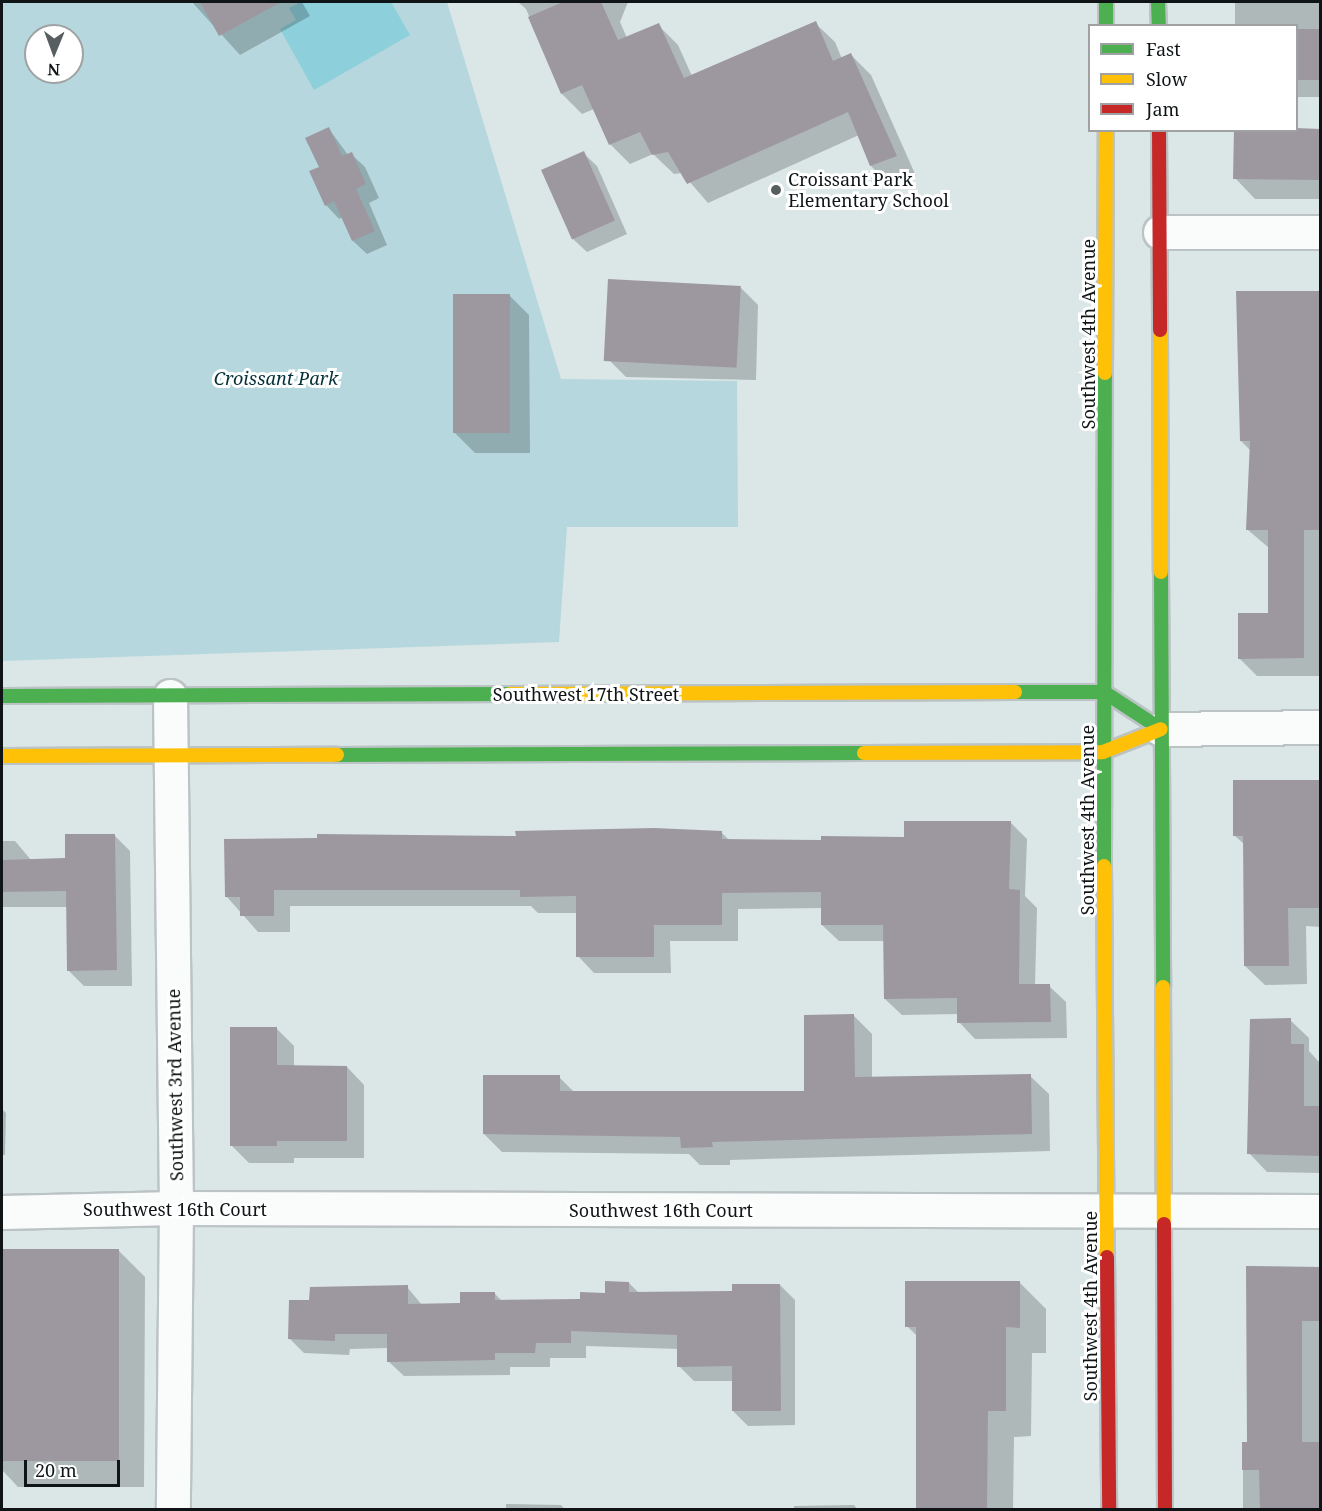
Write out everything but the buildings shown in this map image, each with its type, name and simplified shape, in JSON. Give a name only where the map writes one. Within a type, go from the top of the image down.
[{"type":"main road","points":[[1106,24],[1107,2]]},
{"type":"main road","points":[[1158,2],[1159,24]]},
{"type":"main road","name":"Southwest 4th Avenue","points":[[1106,132],[1104,752],[1109,1509]]},
{"type":"main road","points":[[1159,132],[1165,1509]]},
{"type":"main road","points":[[1104,692],[1161,729]]},
{"type":"main road","name":"Southwest 17th Street","points":[[2,696],[1104,692]]},
{"type":"main road","points":[[2,756],[1104,752],[1161,729]]},
{"type":"street","points":[[1160,232],[1320,232]]},
{"type":"street","name":"Southwest 3rd Avenue","points":[[170,696],[173,757],[176,1208],[172,1509]]},
{"type":"street","points":[[1161,729],[1320,727]]},
{"type":"street","name":"Southwest 16th Court","points":[[2,1212],[176,1208],[1165,1212],[1320,1210]]},
{"type":"green space","name":"Croissant Park","points":[[2,2],[447,2],[561,379],[737,381],[738,527],[567,527],[559,642],[2,661]]},
{"type":"water","points":[[301,2],[391,2],[410,35],[314,90],[280,29],[296,20],[289,8]]},
{"type":"traffic: fast","points":[[1106,2],[1106,24]]},
{"type":"traffic: fast","points":[[1158,2],[1159,24]]},
{"type":"traffic: fast","points":[[1104,866],[1105,373]]},
{"type":"traffic: fast","points":[[1161,572],[1163,987]]},
{"type":"traffic: fast","points":[[1015,692],[1104,692],[1161,729]]},
{"type":"traffic: fast","points":[[2,696],[510,694]]},
{"type":"traffic: fast","points":[[337,755],[864,753]]},
{"type":"traffic: slow","points":[[1105,373],[1106,132]]},
{"type":"traffic: slow","points":[[1160,330],[1161,572]]},
{"type":"traffic: slow","points":[[510,694],[1015,692]]},
{"type":"traffic: slow","points":[[864,753],[1103,752],[1161,729]]},
{"type":"traffic: slow","points":[[2,756],[337,755]]},
{"type":"traffic: slow","points":[[1104,866],[1107,1257]]},
{"type":"traffic: slow","points":[[1163,987],[1164,1224]]},
{"type":"traffic: jam","points":[[1159,132],[1160,330]]},
{"type":"traffic: jam","points":[[1164,1224],[1165,1510]]},
{"type":"traffic: jam","points":[[1107,1257],[1109,1510]]},
{"type":"place","name":"Croissant Park Elementary School","points":[[776,190]]}]
